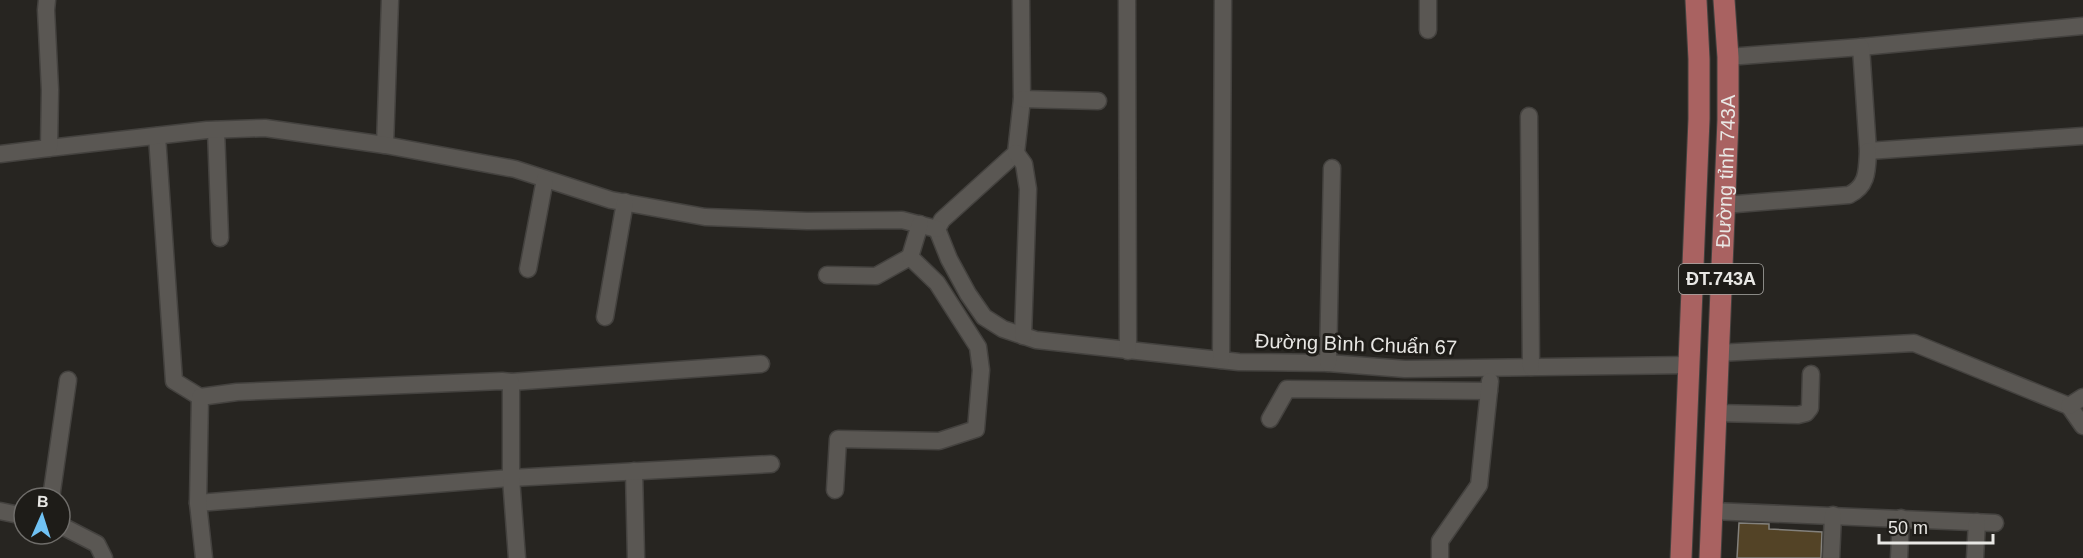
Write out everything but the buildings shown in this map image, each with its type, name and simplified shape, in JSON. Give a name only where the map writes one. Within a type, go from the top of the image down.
[{"type":"main road","name":"Đường tỉnh 743A","points":[[1681,558],[1699,119],[1696,0]]},
{"type":"main road","name":"Đường tỉnh 743A","points":[[1710,558],[1728,57],[1724,0]]},
{"type":"street","points":[[47,0],[49,148]]},
{"type":"street","points":[[385,145],[390,0]]},
{"type":"street","points":[[0,154],[216,130],[265,128],[385,145],[515,168],[611,200],[705,217],[807,221],[902,220],[937,229],[942,220],[1016,153],[1022,99],[1021,0]]},
{"type":"street","points":[[1127,0],[1128,351]]},
{"type":"street","points":[[1221,360],[1223,0]]},
{"type":"street","points":[[1428,0],[1428,30]]},
{"type":"street","points":[[1728,57],[2083,26]]},
{"type":"street","points":[[1724,205],[1849,195],[1859,191],[1864,183],[1868,152],[1861,47]]},
{"type":"street","points":[[1022,99],[1098,101]]},
{"type":"street","points":[[1530,116],[1531,367]]},
{"type":"street","points":[[216,130],[220,238]]},
{"type":"street","points":[[158,136],[174,381],[200,398],[259,391],[511,382],[761,364]]},
{"type":"street","points":[[1868,152],[2083,136]]},
{"type":"street","points":[[1016,153],[1024,164],[1028,189],[1023,336]]},
{"type":"street","points":[[1328,363],[1332,168]]},
{"type":"street","points":[[528,268],[545,179]]},
{"type":"street","points":[[605,317],[625,202]]},
{"type":"street","points":[[827,275],[876,276],[910,257],[920,224]]},
{"type":"street","name":"Đường Bình Chuẩn 67","points":[[937,229],[949,259],[968,294],[984,317],[1003,329],[1036,340],[1221,360],[1328,363],[1405,369],[1689,365]]},
{"type":"street","points":[[835,490],[838,439],[939,441],[976,429],[981,370],[978,347],[937,283],[910,257]]},
{"type":"street","points":[[1718,353],[1914,343],[2076,401],[2083,426]]},
{"type":"street","points":[[1440,558],[1440,540],[1479,485],[1491,368]]},
{"type":"street","points":[[1716,413],[1798,415],[1806,413],[1810,408],[1811,374]]},
{"type":"street","points":[[53,486],[68,380]]},
{"type":"street","points":[[511,382],[511,478],[517,558]]},
{"type":"street","points":[[1270,419],[1287,389],[1489,391]]},
{"type":"street","points":[[200,398],[198,503],[204,558]]},
{"type":"street","points":[[198,503],[511,478],[771,464]]},
{"type":"street","points":[[634,471],[636,558]]},
{"type":"street","points":[[1712,510],[1995,523]]},
{"type":"street","points":[[1832,558],[1833,515]]},
{"type":"street","points":[[1899,558],[1901,518]]},
{"type":"street","points":[[1975,558],[1977,522]]},
{"type":"street","points":[[72,531],[97,544],[104,558]]}]
